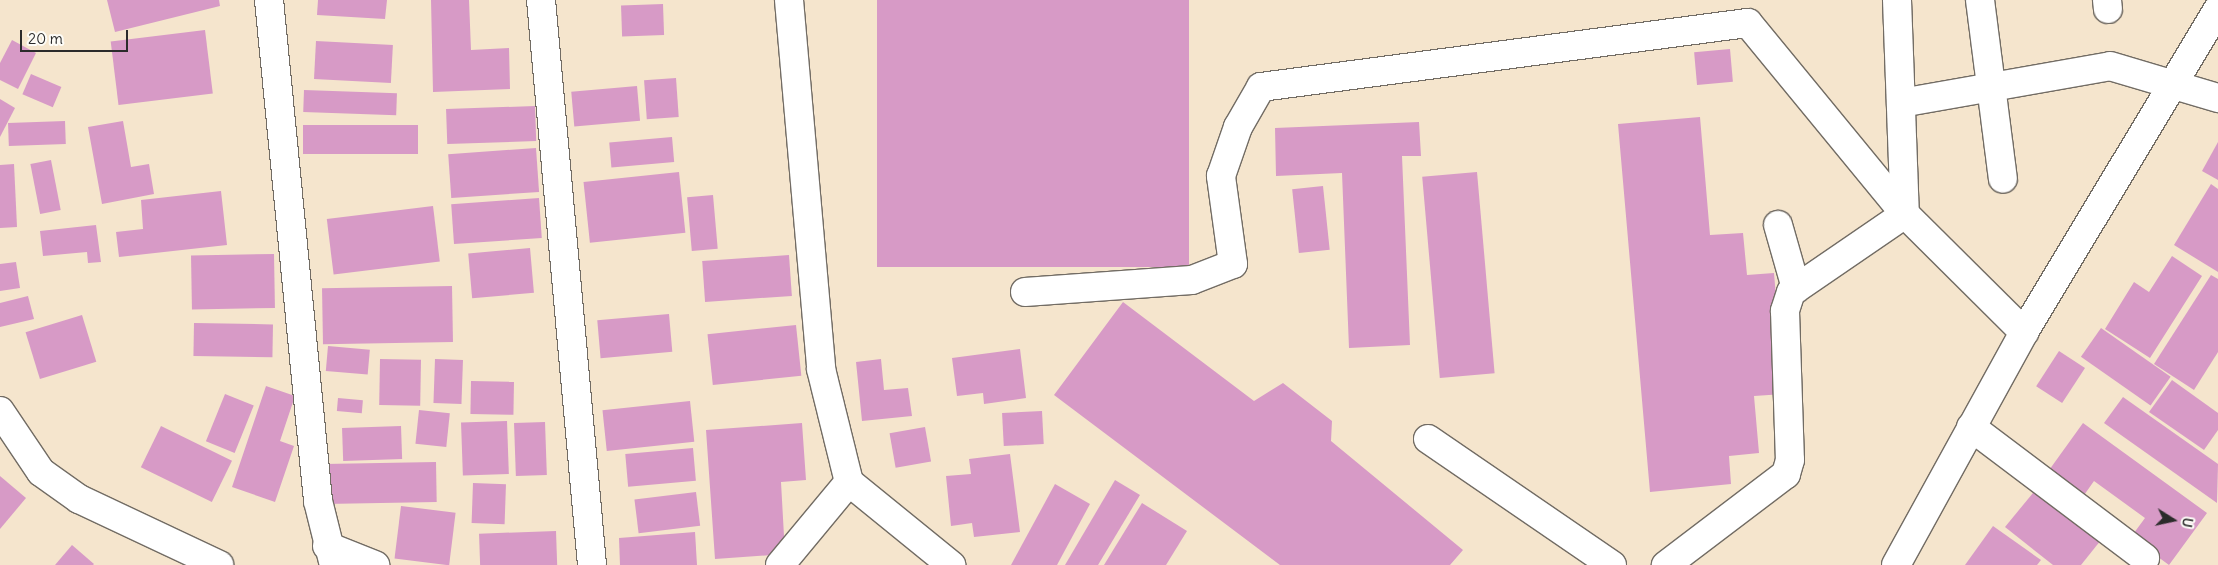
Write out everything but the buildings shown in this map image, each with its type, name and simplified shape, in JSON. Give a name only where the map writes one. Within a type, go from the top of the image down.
[{"type":"street","points":[[269,0],[318,501],[330,556],[374,565]]},
{"type":"street","points":[[541,0],[592,565]]},
{"type":"street","points":[[789,0],[821,369],[849,482],[951,565]]},
{"type":"street","points":[[1897,0],[1904,214]]},
{"type":"street","points":[[1980,0],[2003,179]]},
{"type":"street","points":[[1896,565],[2024,332],[2218,9]]},
{"type":"street","points":[[1025,292],[1192,280],[1233,264],[1221,176],[1238,128],[1261,87],[1748,12],[1904,214],[2024,332]]},
{"type":"street","points":[[1901,103],[2110,66],[2218,98]]},
{"type":"street","points":[[1666,565],[1786,474],[1790,460],[1785,311],[1796,288],[1904,214]]},
{"type":"street","points":[[1778,225],[1796,288]]},
{"type":"street","points":[[0,411],[41,472],[79,500],[219,565]]},
{"type":"street","points":[[1971,427],[2145,558]]},
{"type":"street","points":[[1428,439],[1612,565]]},
{"type":"street","points":[[780,565],[849,482]]}]
